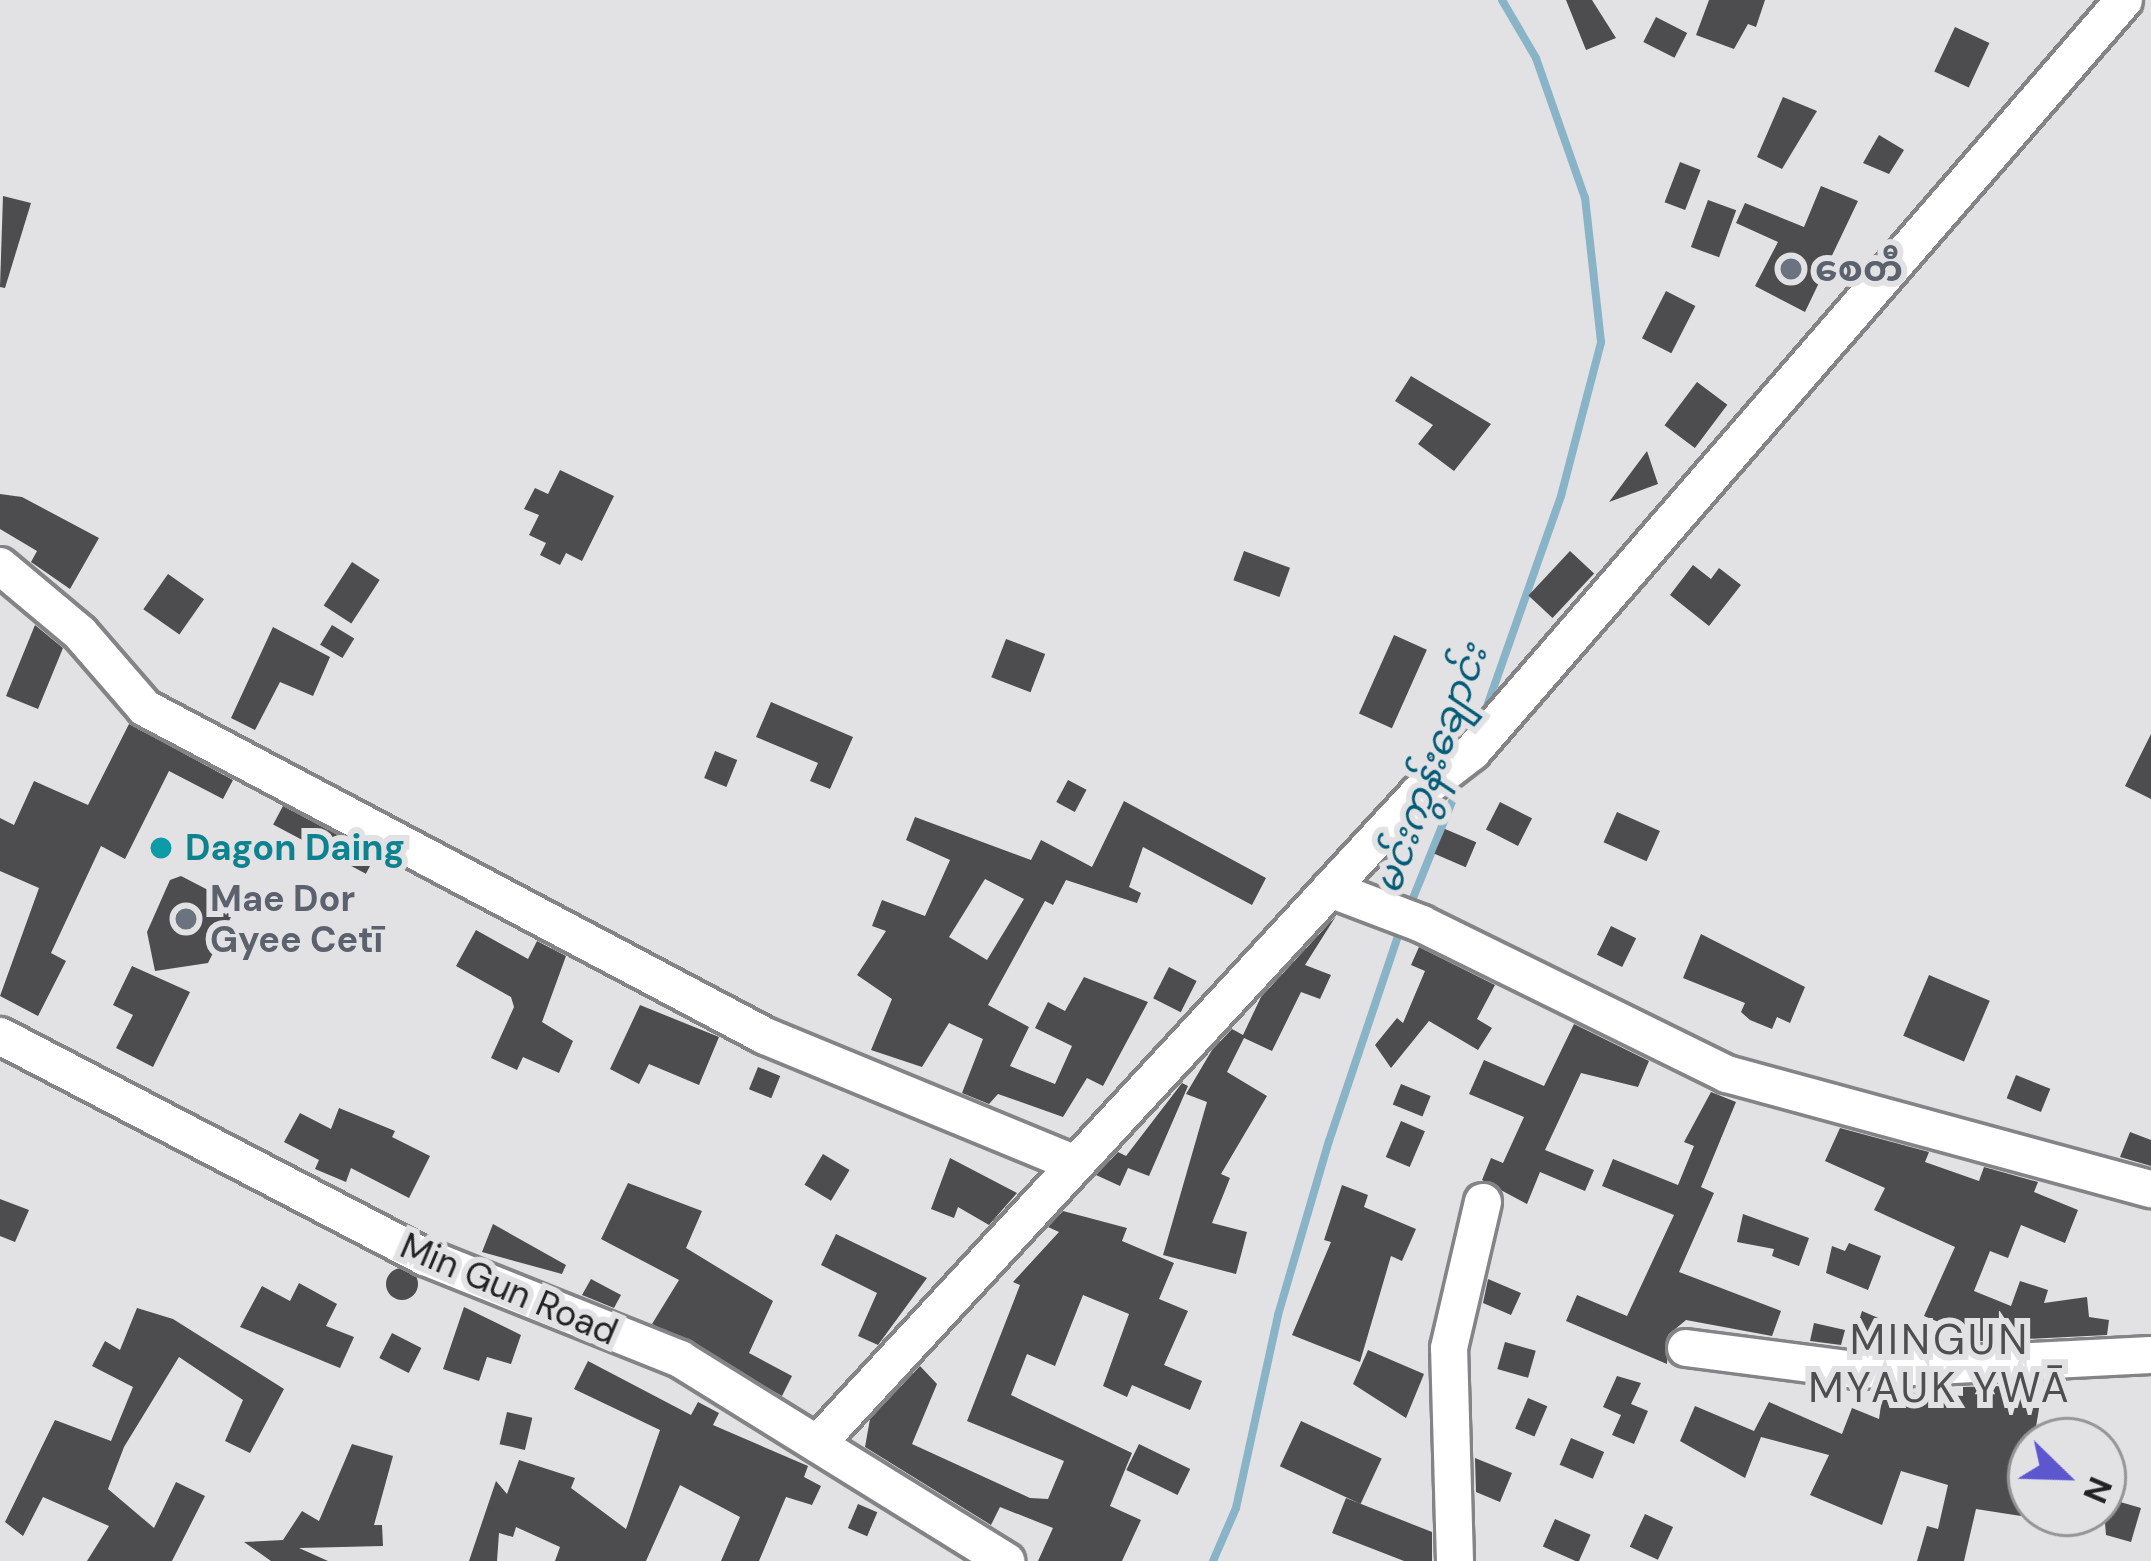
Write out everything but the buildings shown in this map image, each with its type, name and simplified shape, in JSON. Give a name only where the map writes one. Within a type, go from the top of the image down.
[{"type":"street","points":[[818,1443],[1419,793],[1472,752],[2124,0]]},
{"type":"street","points":[[0,566],[80,633],[145,708],[765,1036],[1076,1164]]},
{"type":"street","points":[[1330,889],[1422,924],[1727,1074],[2151,1189]]},
{"type":"street","name":"Min Gun Road","points":[[0,1036],[425,1257],[680,1359],[1006,1561]]},
{"type":"street","points":[[1455,1561],[1449,1348],[1483,1202]]},
{"type":"street","points":[[1686,1348],[1856,1370],[2151,1355]]},
{"type":"waterway","name":"မင်းကွန်းချောင်း","points":[[1485,712],[1561,496],[1601,342],[1585,198],[1536,58],[1502,0]]},
{"type":"waterway","name":"မင်းကွန်းချောင်း","points":[[1409,908],[1462,777]]},
{"type":"waterway","name":"မင်းကွန်းချောင်း","points":[[1213,1561],[1236,1508],[1278,1315],[1329,1141],[1401,927]]},
{"type":"place","name":"စေတီ","points":[[1791,269]]},
{"type":"place","name":"Dagon Daing","points":[[161,848]]},
{"type":"place","name":"Mae Dor Gyee Cetī","points":[[186,919]]},
{"type":"district","name":"MINGUN MYAUK YWĀ","points":[[1940,1364]]}]
